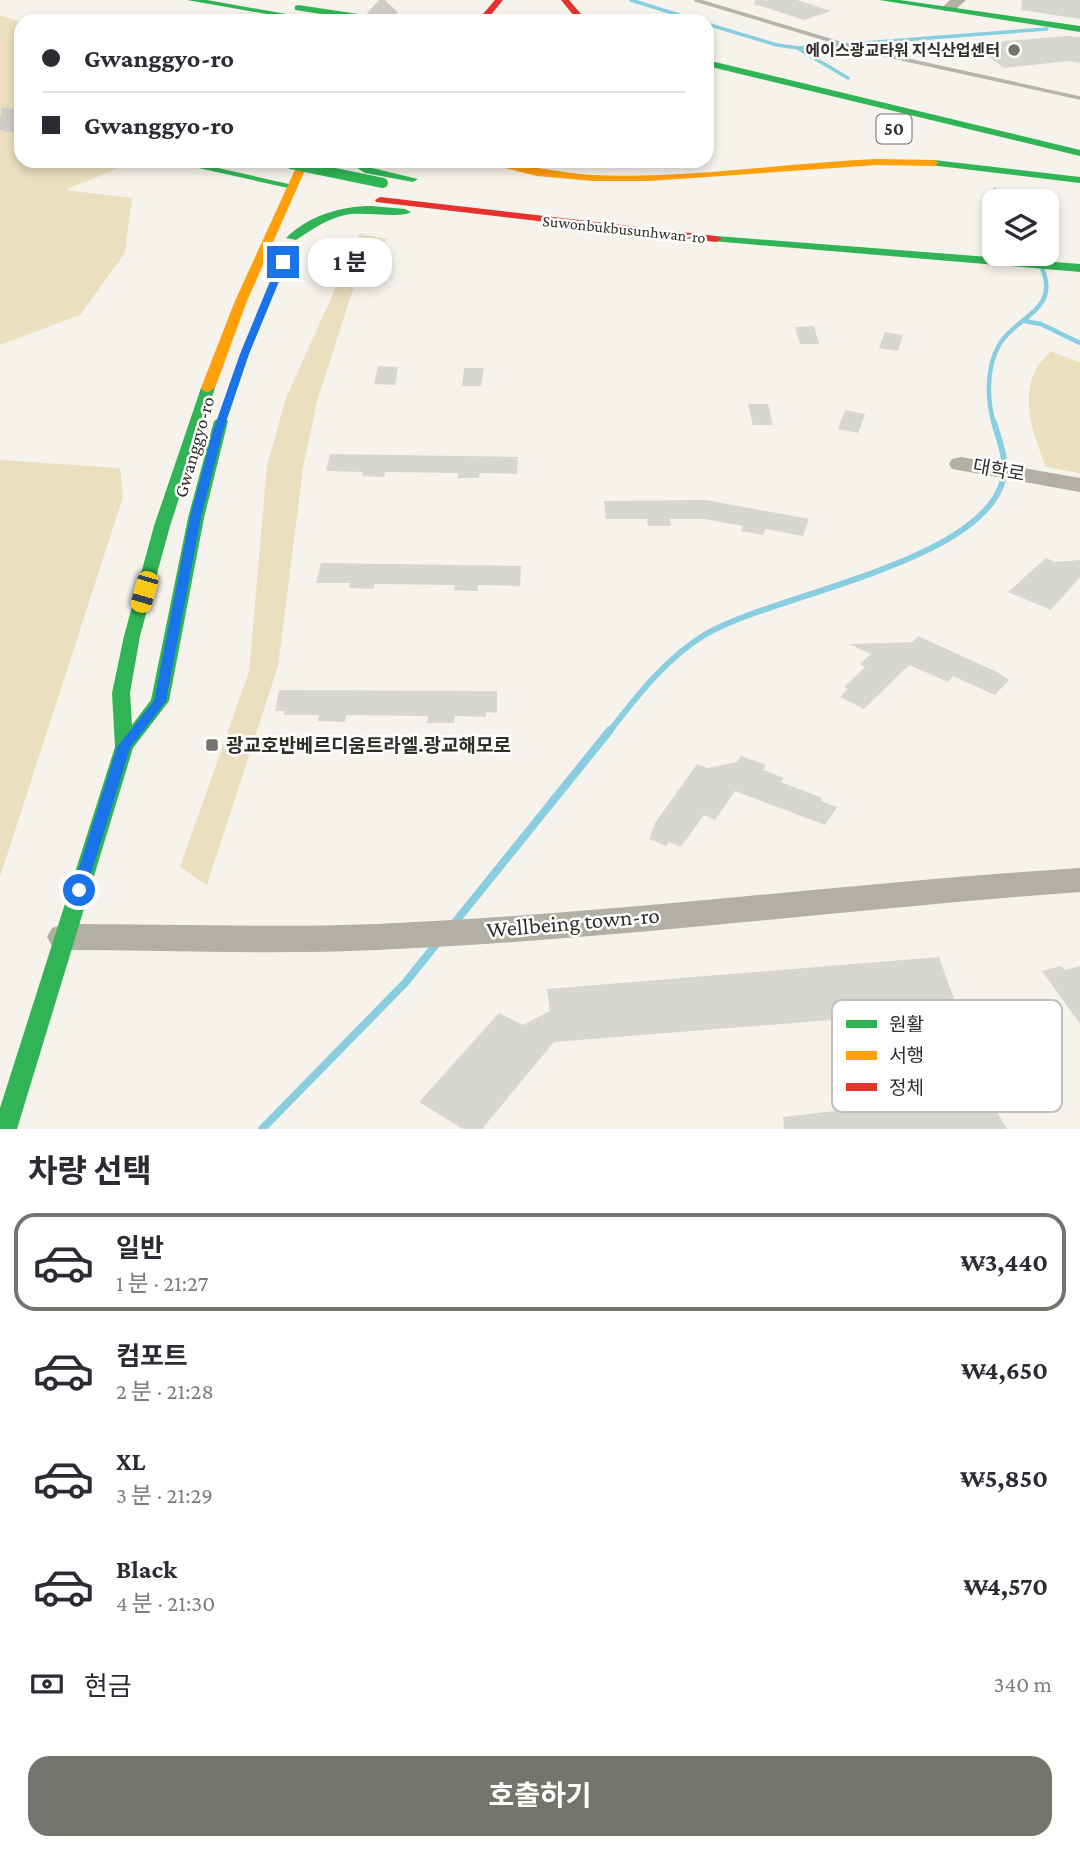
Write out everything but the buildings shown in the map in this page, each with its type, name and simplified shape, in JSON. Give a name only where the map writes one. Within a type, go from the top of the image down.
[{"type":"main road","points":[[181,0],[256,14]]},
{"type":"main road","points":[[191,0],[278,14]]},
{"type":"main road","points":[[244,0],[336,14]]},
{"type":"main road","points":[[487,14],[499,0]]},
{"type":"main road","points":[[565,0],[577,14]]},
{"type":"main road","points":[[883,0],[954,4],[1080,29]]},
{"type":"main road","points":[[714,64],[1080,153]]},
{"type":"main road","name":"50","points":[[729,85],[832,105],[1080,161]]},
{"type":"main road","points":[[1015,156],[1080,170]]},
{"type":"main road","points":[[511,168],[536,174],[597,179],[875,161],[960,164],[1080,180]]},
{"type":"main road","points":[[206,168],[315,188],[323,168]]},
{"type":"main road","name":"Gwanggyo-ro","points":[[124,747],[121,694],[132,636],[162,526],[220,350],[248,280],[275,230],[290,168]]},
{"type":"main road","name":"Suwonbukbusunhwan-ro","points":[[309,168],[382,192],[684,236],[972,260],[1078,258]]},
{"type":"main road","points":[[364,168],[427,181]]},
{"type":"main road","points":[[570,168],[597,168]]},
{"type":"main road","name":"Suwonbukbusunhwan-ro","points":[[341,193],[382,192],[534,204],[982,246]]},
{"type":"main road","points":[[308,206],[289,245],[326,214],[346,208],[624,238],[760,249],[972,260]]},
{"type":"main road","points":[[891,236],[957,244]]},
{"type":"main road","name":"Suwonbukbusunhwan-ro","points":[[1059,254],[1078,258]]},
{"type":"main road","name":"Gwanggyo-ro","points":[[5,1129],[124,747],[160,701],[196,517],[227,405]]},
{"type":"street","name":"대학로","points":[[961,464],[1080,485]]},
{"type":"street","name":"Wellbeing town-ro","points":[[64,937],[375,937],[519,928],[934,890],[1080,880]]},
{"type":"shaded area","points":[[0,15],[14,20],[14,168],[119,168],[65,190],[132,198],[125,253],[80,315],[0,345]]},
{"type":"shaded area","points":[[360,234],[387,239],[357,277],[317,401],[303,468],[278,666],[207,885],[180,867],[249,672],[267,466],[286,398]]},
{"type":"shaded area","points":[[1051,351],[1080,363],[1080,473],[1046,467],[1031,422],[1029,392],[1032,378]]},
{"type":"shaded area","points":[[0,460],[120,468],[123,497],[0,877]]},
{"type":"waterway","points":[[631,0],[676,14]]},
{"type":"waterway","points":[[714,26],[777,45],[798,48],[1047,29]]},
{"type":"waterway","points":[[799,49],[848,78]]},
{"type":"waterway","points":[[994,424],[989,395],[995,354],[1007,335],[1041,303],[1046,282],[1042,268]]},
{"type":"waterway","points":[[1024,321],[1041,324],[1080,343]]},
{"type":"waterway","points":[[609,732],[665,666],[706,634],[738,619],[918,555],[957,533],[987,509],[1004,473],[1004,458],[994,422]]},
{"type":"waterway","points":[[452,926],[610,730]]},
{"type":"waterway","points":[[262,1129],[405,983],[438,942]]},
{"type":"tunnel","points":[[381,14],[394,0]]},
{"type":"tunnel","points":[[0,118],[14,121]]},
{"type":"railway","points":[[696,0],[866,51],[1080,98]]},
{"type":"traffic: fast","points":[[191,0],[278,14]]},
{"type":"traffic: fast","points":[[883,0],[1080,29]]},
{"type":"traffic: fast","points":[[298,8],[338,14]]},
{"type":"traffic: fast","points":[[714,65],[1080,153]]},
{"type":"traffic: fast","points":[[934,163],[1080,180]]},
{"type":"traffic: fast","points":[[206,168],[288,185]]},
{"type":"traffic: fast","points":[[310,168],[383,183]]},
{"type":"traffic: fast","points":[[364,168],[413,179]]},
{"type":"traffic: fast","points":[[292,238],[321,220],[346,211],[371,209],[405,212]]},
{"type":"traffic: fast","points":[[716,239],[1080,268]]},
{"type":"traffic: fast","points":[[5,1129],[124,747],[121,693],[132,636],[162,526],[208,388]]},
{"type":"traffic: fast","points":[[124,747],[160,701],[196,518],[221,421]]},
{"type":"traffic: slow","points":[[514,168],[593,178],[650,178],[820,165],[934,163]]},
{"type":"traffic: slow","points":[[208,388],[241,301],[301,168]]},
{"type":"traffic: jam","points":[[487,14],[499,0]]},
{"type":"traffic: jam","points":[[565,0],[577,14]]},
{"type":"traffic: jam","points":[[380,200],[716,239]]},
{"type":"place","name":"에이스광교타워 지식산업센터","points":[[1014,50]]},
{"type":"place","name":"광교호반베르디움트라엘.광교해모로","points":[[212,745]]},
{"type":"route","points":[[79,890],[124,747],[160,701],[196,517],[218,431],[244,354],[283,262]]}]
